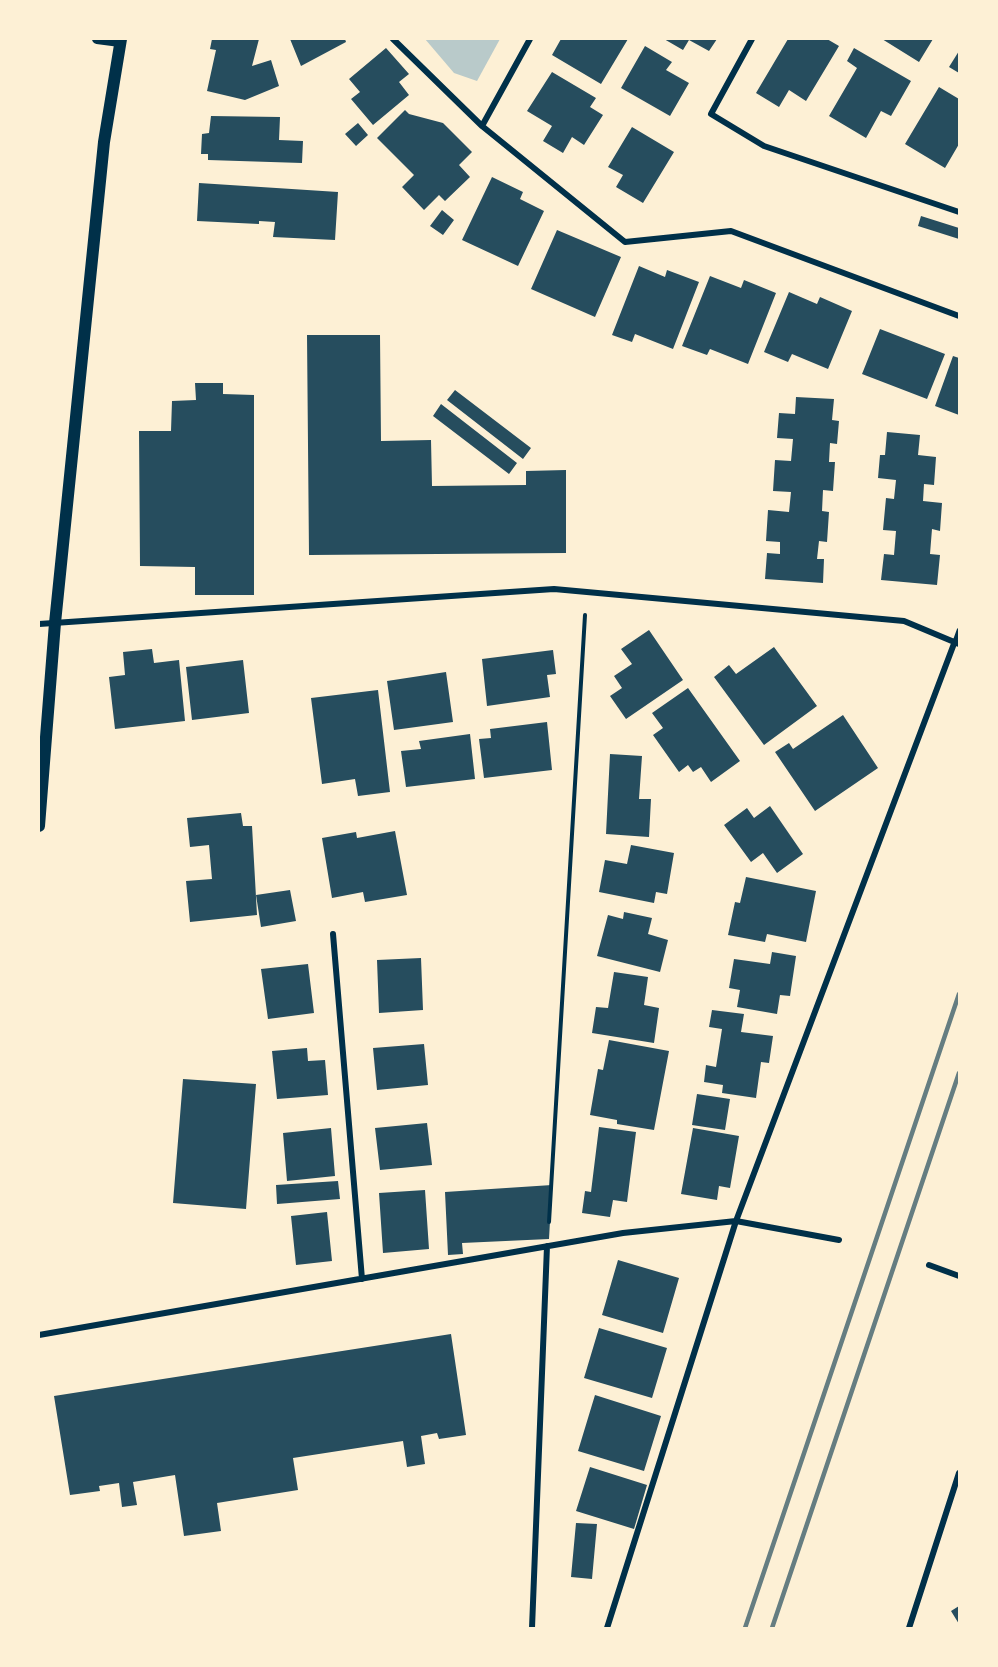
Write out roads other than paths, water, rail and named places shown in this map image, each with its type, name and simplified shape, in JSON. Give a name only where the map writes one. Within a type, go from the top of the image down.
[{"type":"main road","points":[[39,826],[55,623],[104,142],[121,41]]},
{"type":"street","points":[[97,39],[121,41]]},
{"type":"street","points":[[393,39],[482,126],[625,242],[731,231],[959,316]]},
{"type":"street","points":[[482,126],[530,39]]},
{"type":"street","points":[[752,39],[711,114],[765,146],[959,212]]},
{"type":"street","points":[[39,624],[554,589],[904,621],[957,642],[736,1221],[607,1628]]},
{"type":"street","points":[[333,934],[362,1279]]},
{"type":"street","points":[[39,1335],[623,1233],[736,1221],[839,1240]]},
{"type":"street","points":[[532,1628],[547,1246]]},
{"type":"street","points":[[929,1265],[959,1276]]},
{"type":"street","points":[[909,1628],[959,1473]]},
{"type":"lane","points":[[957,642],[959,630]]},
{"type":"railway","points":[[745,1628],[959,994]]},
{"type":"railway","points":[[772,1628],[959,1073]]}]
